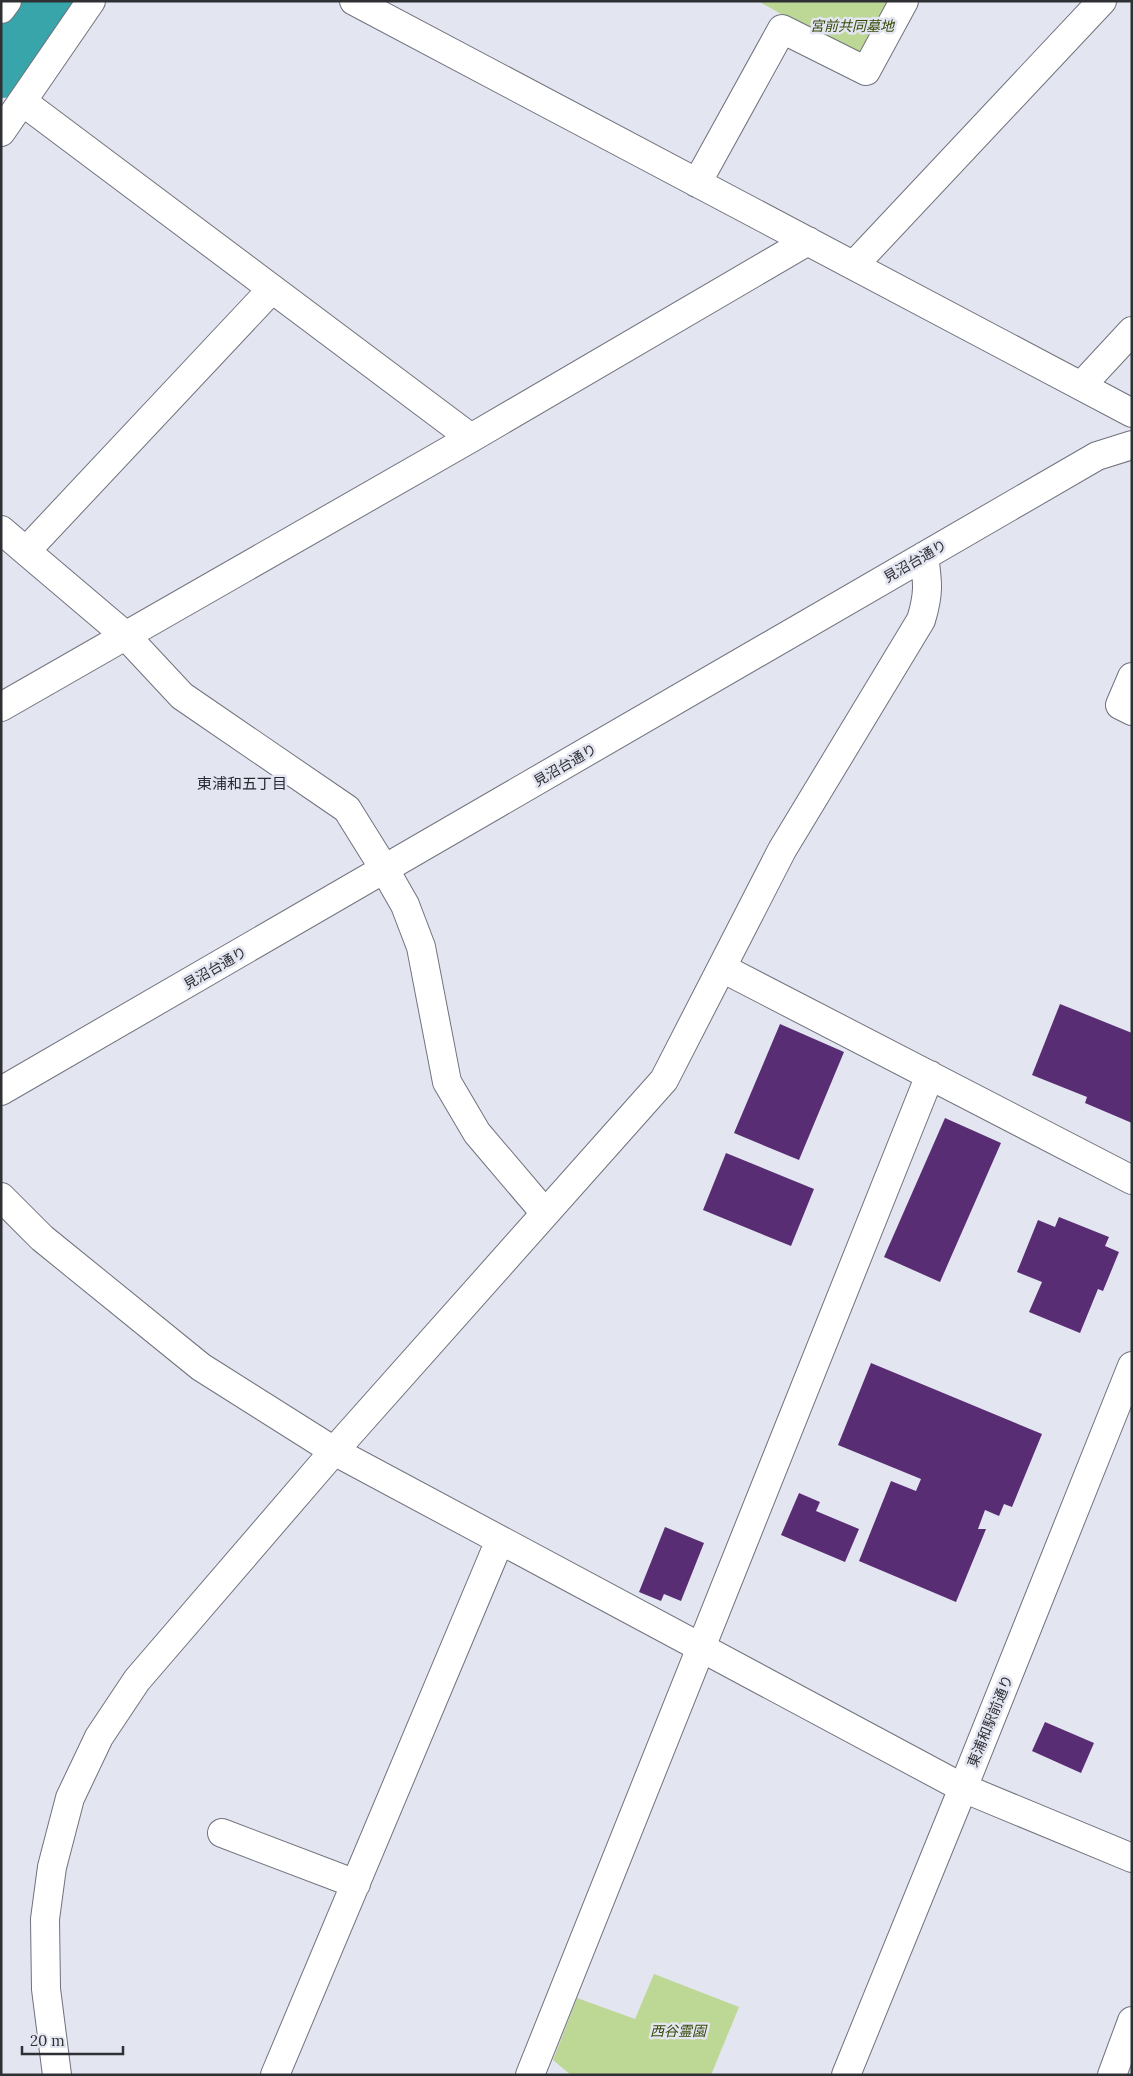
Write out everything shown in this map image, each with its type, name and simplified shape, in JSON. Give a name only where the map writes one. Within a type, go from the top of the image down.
[{"type":"street","points":[[1,9],[7,1]]},
{"type":"street","points":[[1,132],[91,1]]},
{"type":"street","points":[[354,1],[1132,413]]},
{"type":"street","points":[[697,183],[782,29],[866,71],[904,1]]},
{"type":"street","points":[[854,266],[1102,1]]},
{"type":"street","points":[[23,102],[471,438]]},
{"type":"street","points":[[1,707],[471,438],[808,241]]},
{"type":"street","points":[[27,550],[272,289]]},
{"type":"street","points":[[1081,386],[1132,331]]},
{"type":"street","name":"見沼台通り","points":[[1,1091],[1097,456],[1132,445]]},
{"type":"street","points":[[1,530],[27,550],[126,636],[182,696],[347,809],[405,905],[421,947],[447,1082],[477,1133],[545,1213]]},
{"type":"street","points":[[57,2075],[46,1989],[45,1919],[52,1867],[70,1798],[99,1737],[137,1680],[334,1451],[664,1080],[782,850],[922,620],[928,600],[924,556]]},
{"type":"street","points":[[1132,677],[1120,706],[1132,711]]},
{"type":"street","points":[[722,968],[1132,1180]]},
{"type":"street","points":[[530,2075],[930,1075]]},
{"type":"street","points":[[1,1198],[42,1238],[202,1367],[334,1451],[964,1788],[1132,1858]]},
{"type":"street","name":"東浦和駅前通り","points":[[846,2075],[964,1788],[1132,1366]]},
{"type":"street","points":[[275,2075],[500,1540]]},
{"type":"street","points":[[222,1833],[356,1884]]},
{"type":"street","points":[[1112,2075],[1132,2021]]},
{"type":"green space","name":"宮前共同墓地","points":[[758,1],[892,1],[867,49],[851,53]]},
{"type":"green space","name":"西谷霊園","points":[[654,1974],[739,2007],[711,2075],[571,2075],[553,2060],[577,1998],[635,2019]]},
{"type":"building","points":[[1060,1004],[1132,1033],[1132,1123],[1085,1103],[1087,1097],[1032,1075]]},
{"type":"building","points":[[780,1024],[844,1052],[799,1160],[734,1133]]},
{"type":"building","points":[[945,1118],[1001,1143],[940,1282],[884,1257]]},
{"type":"building","points":[[726,1153],[814,1189],[791,1246],[703,1210]]},
{"type":"building","points":[[1059,1217],[1109,1237],[1105,1246],[1119,1252],[1103,1291],[1098,1289],[1080,1333],[1029,1312],[1042,1282],[1017,1272],[1038,1220],[1055,1227]]},
{"type":"building","points":[[871,1363],[1042,1434],[1012,1507],[1004,1504],[999,1516],[985,1510],[978,1529],[986,1529],[956,1602],[859,1561],[891,1481],[916,1491],[921,1479],[838,1445]]},
{"type":"building","points":[[799,1493],[820,1502],[816,1511],[859,1529],[845,1562],[781,1535]]},
{"type":"building","points":[[665,1527],[704,1543],[681,1601],[664,1594],[661,1601],[639,1592]]},
{"type":"building","points":[[1045,1722],[1094,1743],[1081,1773],[1032,1751]]},
{"type":"waterway","points":[[1,68],[23,40],[44,1]]},
{"type":"district","name":"東浦和五丁目","points":[[242,783]]}]
